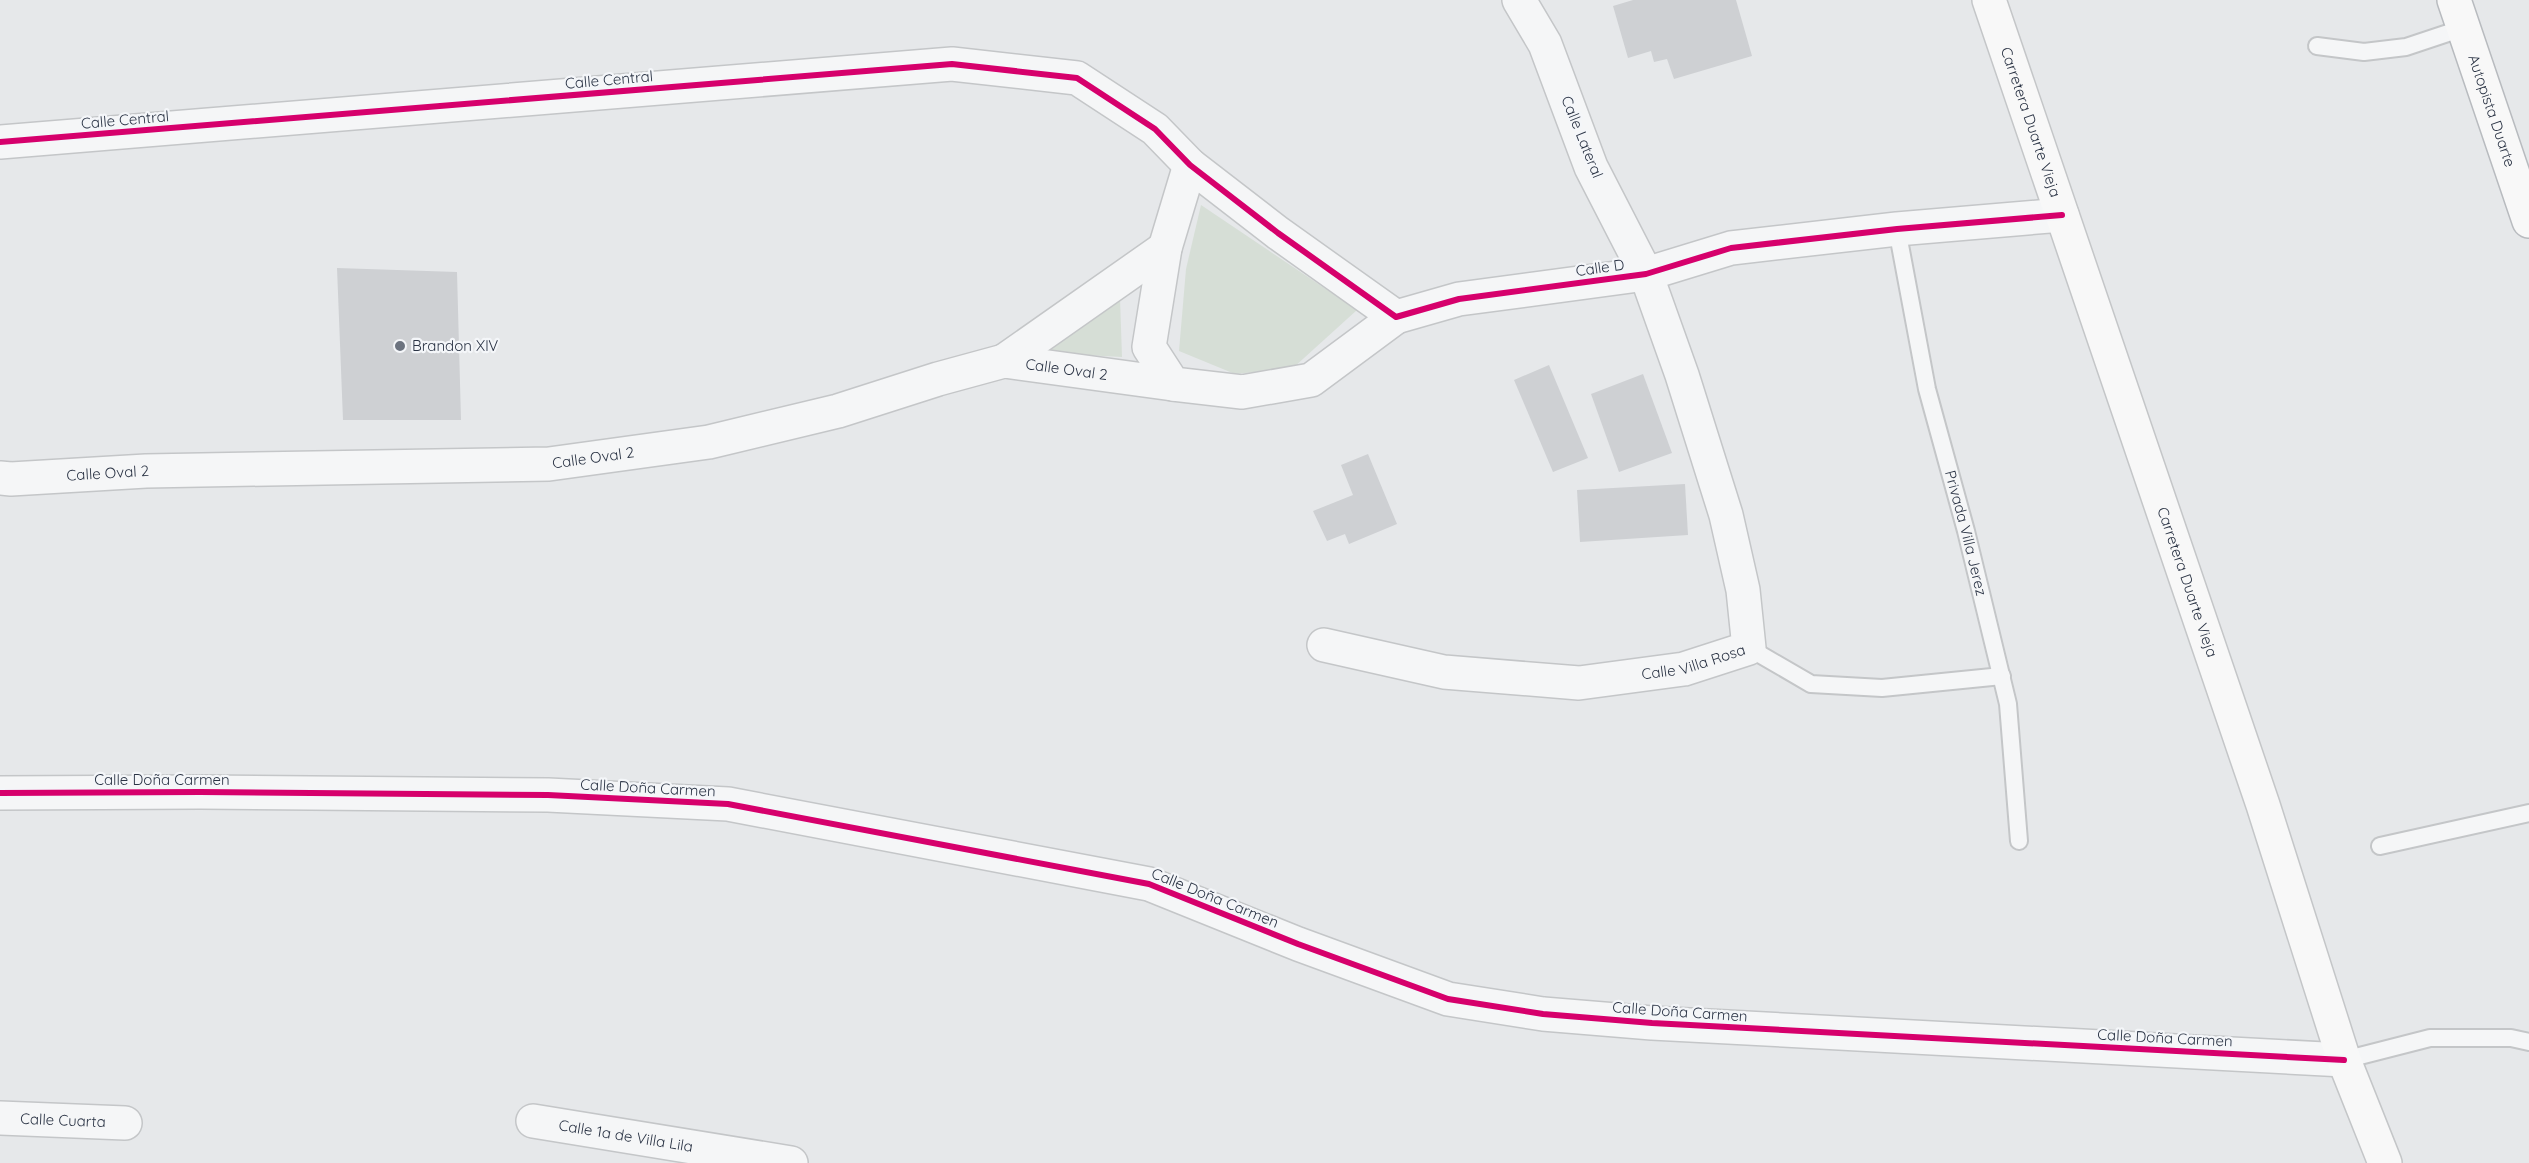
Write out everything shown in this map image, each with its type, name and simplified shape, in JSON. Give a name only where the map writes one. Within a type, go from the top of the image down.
[{"type":"main road","name":"Carretera Duarte Vieja","points":[[1989,0],[2263,806],[2344,1060],[2385,1163]]},
{"type":"main road","name":"Autopista Duarte","points":[[2458,14],[2529,221]]},
{"type":"street","name":"Calle Lateral","points":[[1520,0],[1545,44],[1591,167],[1646,274]]},
{"type":"street","name":"Calle Central","points":[[0,142],[952,64],[1077,78],[1155,129],[1190,165]]},
{"type":"street","points":[[1173,384],[1149,347],[1165,248],[1190,165],[1396,317]]},
{"type":"street","name":"Calle D","points":[[1396,317],[1460,299],[1646,274],[1731,248],[1897,229],[2061,215]]},
{"type":"street","points":[[1004,361],[1165,248]]},
{"type":"street","name":"Calle Villa Rosa","points":[[1324,645],[1444,672],[1579,683],[1684,669],[1749,648],[1743,590],[1726,515],[1682,375],[1646,274]]},
{"type":"street","name":"Calle Oval 2","points":[[0,478],[146,471],[549,464],[709,442],[838,411],[1004,361],[1242,392],[1311,380],[1396,317]]},
{"type":"street","name":"Calle Doña Carmen","points":[[0,793],[548,795],[728,804],[1149,884],[1298,944],[1448,999],[1543,1014],[1652,1023],[2344,1060]]},
{"type":"street","name":"Calle Cuarta","points":[[0,1118],[125,1124]]},
{"type":"street","name":"Calle 1a de Villa Lila","points":[[533,1121],[791,1163]]},
{"type":"lane","points":[[2317,45],[2364,52],[2406,47],[2458,14]]},
{"type":"lane","name":"Privada Villa Jerez","points":[[1897,229],[1927,389],[1966,531],[2008,704],[2019,841]]},
{"type":"lane","points":[[1749,648],[1811,684],[1882,688],[2002,676]]},
{"type":"lane","points":[[2380,846],[2529,813]]},
{"type":"lane","points":[[2344,1060],[2430,1038],[2511,1038],[2529,1042]]},
{"type":"shaded area","points":[[1201,205],[1357,310],[1293,368],[1235,374],[1179,351],[1186,269]]},
{"type":"shaded area","points":[[1120,298],[1122,357],[1029,352]]},
{"type":"building","points":[[1633,0],[1736,0],[1752,56],[1674,79],[1667,59],[1654,62],[1651,51],[1628,58],[1613,6]]},
{"type":"building","name":"Brandon XlV","points":[[337,268],[457,272],[461,420],[343,420]]},
{"type":"building","points":[[1549,365],[1588,458],[1553,472],[1514,380]]},
{"type":"building","points":[[1643,374],[1672,453],[1619,472],[1591,394]]},
{"type":"building","points":[[1368,454],[1397,524],[1349,544],[1345,534],[1327,541],[1313,511],[1353,495],[1341,465]]},
{"type":"building","points":[[1685,484],[1688,535],[1580,542],[1577,490]]},
{"type":"cycle path","points":[[0,142],[952,64],[1077,78],[1155,129],[1190,165],[1278,233],[1396,317],[1459,299],[1646,274],[1731,248],[1897,229],[2062,215]]},
{"type":"cycle path","points":[[0,793],[548,795],[728,804],[1149,884],[1298,944],[1448,999],[1543,1014],[1652,1023],[2344,1060]]},
{"type":"place","name":"Brandon XlV","points":[[400,346]]}]
